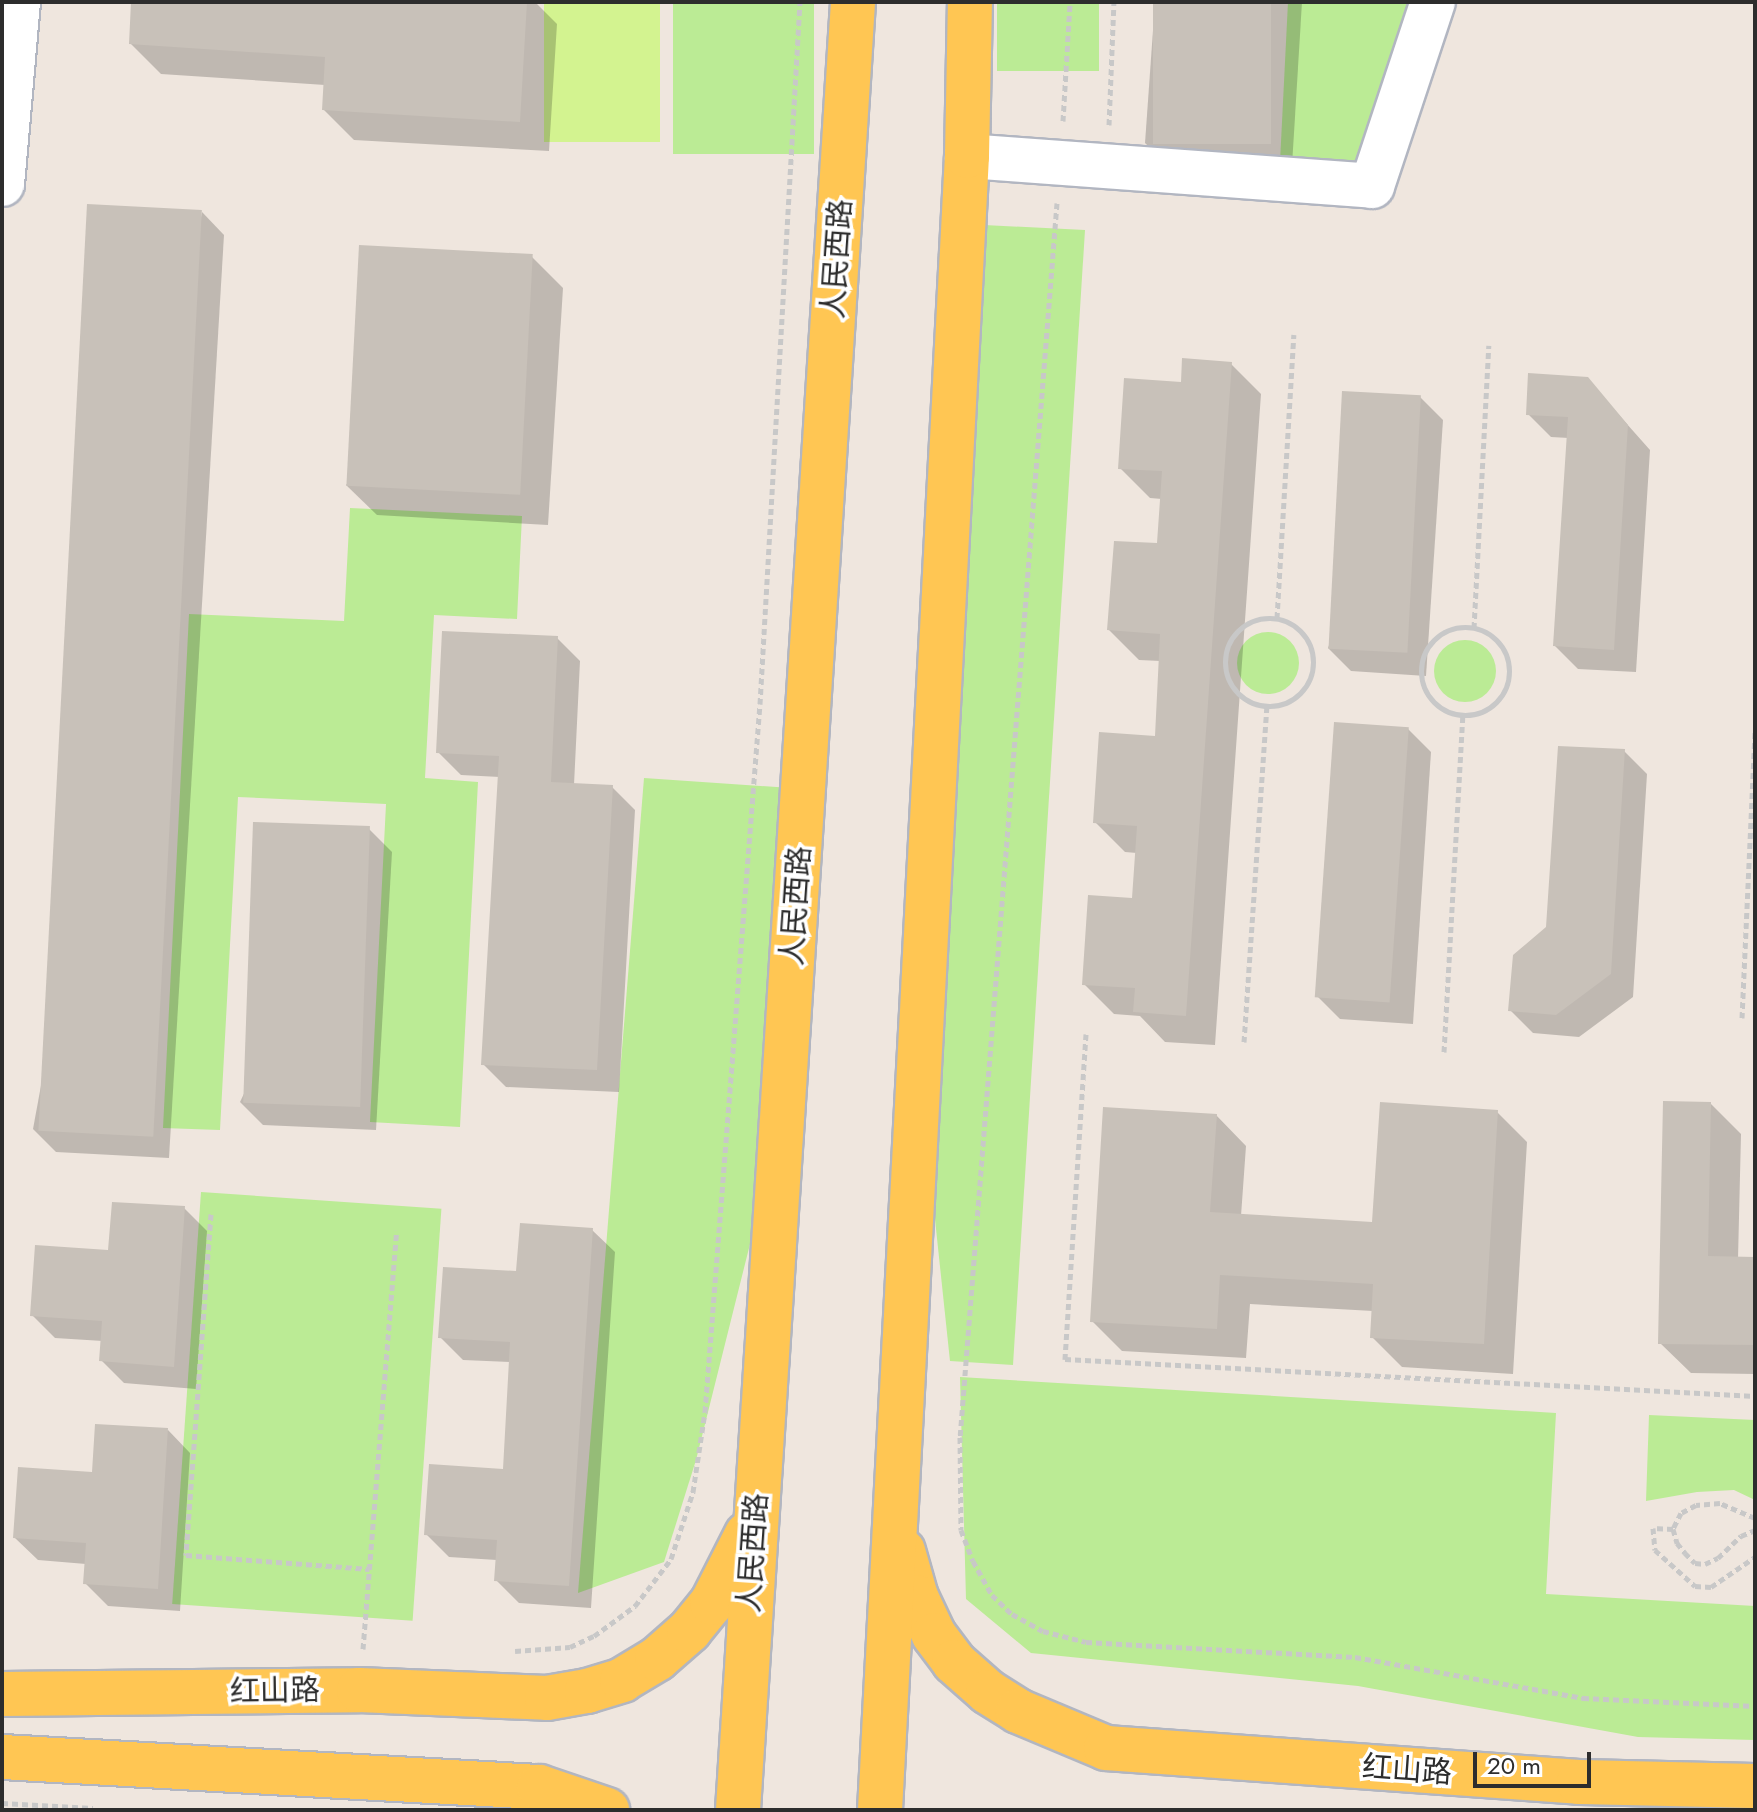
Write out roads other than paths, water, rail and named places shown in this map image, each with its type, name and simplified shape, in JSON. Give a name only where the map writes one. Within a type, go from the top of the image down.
[{"type":"main road","name":"人民西路","points":[[738,1810],[853,2]]},
{"type":"main road","points":[[880,1810],[967,156],[970,2]]},
{"type":"main road","name":"红山路","points":[[2,1694],[361,1669],[547,1698],[622,1680],[657,1659],[689,1631],[712,1603],[746,1538],[756,1497]]},
{"type":"main road","name":"红山路","points":[[895,1501],[903,1554],[916,1597],[934,1635],[954,1662],[988,1692],[1018,1711],[1050,1728],[1106,1748],[1579,1782],[1755,1786]]},
{"type":"main road","points":[[2,1757],[539,1787],[607,1810]]},
{"type":"lane","points":[[2,184],[5,106],[18,2]]},
{"type":"lane","points":[[967,156],[1372,186],[1433,2]]}]
